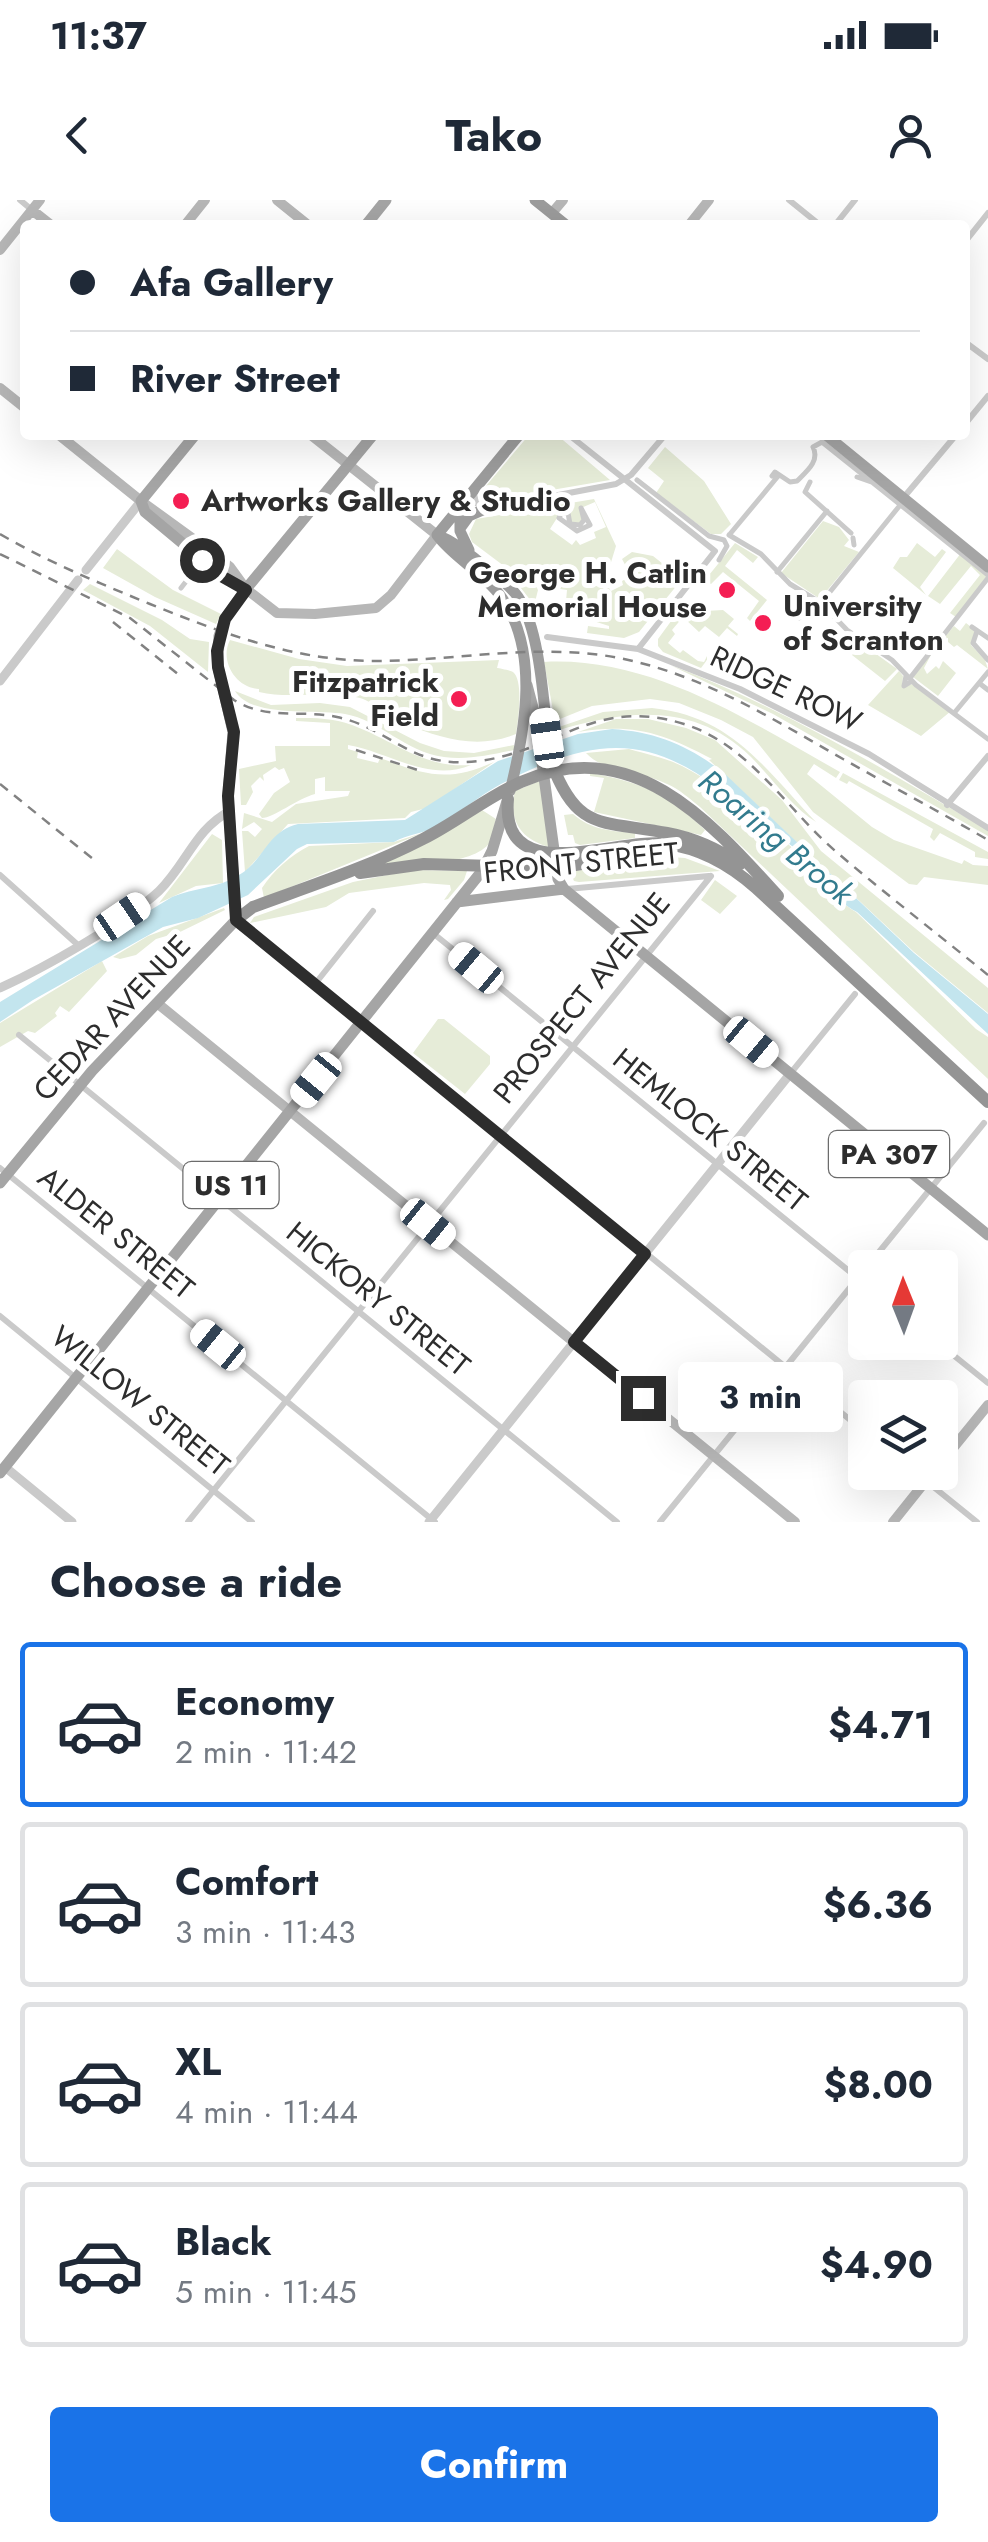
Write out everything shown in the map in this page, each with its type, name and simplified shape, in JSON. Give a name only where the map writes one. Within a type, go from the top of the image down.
[{"type":"highway","points":[[536,200],[560,220]]},
{"type":"highway","points":[[472,556],[437,534],[515,440]]},
{"type":"highway","name":"US 11","points":[[461,507],[460,532],[472,556],[512,591],[532,628],[535,720],[509,796]]},
{"type":"highway","points":[[460,532],[465,519],[484,509]]},
{"type":"highway","name":"US 11","points":[[437,534],[448,550],[486,580],[508,606],[518,631],[535,720],[550,759]]},
{"type":"highway","points":[[550,759],[551,777],[586,816],[703,843],[744,866],[988,1093]]},
{"type":"highway","points":[[236,920],[253,907],[412,845],[518,783],[574,769],[624,773],[671,793],[778,896]]},
{"type":"highway","points":[[509,796],[508,819],[515,835],[540,853],[567,854],[652,842],[691,849],[720,861],[756,888],[988,1102]]},
{"type":"highway","points":[[236,920],[343,878],[392,867],[448,864],[558,868],[653,850],[686,852],[720,861]]},
{"type":"main road","points":[[189,220],[206,200]]},
{"type":"main road","points":[[277,200],[302,220]]},
{"type":"main road","points":[[370,220],[386,200]]},
{"type":"main road","points":[[547,220],[563,200]]},
{"type":"main road","points":[[692,220],[709,200]]},
{"type":"main road","points":[[0,250],[20,225]]},
{"type":"main road","points":[[0,388],[20,404]]},
{"type":"main road","points":[[65,440],[141,501],[144,512],[223,577],[268,608],[282,614],[370,610],[387,600],[437,534],[318,440]]},
{"type":"main road","points":[[141,501],[191,440]]},
{"type":"main road","points":[[236,920],[230,811],[234,732],[217,660],[219,636],[225,619],[246,590],[369,440]]},
{"type":"main road","points":[[832,440],[988,573]]},
{"type":"main road","points":[[418,559],[431,551],[448,550]]},
{"type":"main road","points":[[535,720],[551,777],[564,889]]},
{"type":"main road","name":"US 11","points":[[2,1467],[434,934],[484,866],[509,796]]},
{"type":"main road","name":"FRONT STREET","points":[[457,902],[564,889]]},
{"type":"main road","name":"PA 307","points":[[564,889],[988,1235]]},
{"type":"main road","name":"CEDAR AVENUE","points":[[2,1175],[80,1084],[236,920]]},
{"type":"main road","points":[[157,1003],[795,1522]]},
{"type":"main road","points":[[958,1442],[988,1405]]},
{"type":"main road","points":[[893,1522],[919,1490]]},
{"type":"street","points":[[20,200],[36,205]]},
{"type":"street","points":[[789,200],[814,220]]},
{"type":"street","points":[[839,220],[855,200]]},
{"type":"street","points":[[970,236],[988,213]]},
{"type":"street","points":[[970,418],[988,396]]},
{"type":"street","points":[[575,440],[715,551],[638,648]]},
{"type":"street","points":[[476,489],[476,504],[484,509],[625,480],[661,440]]},
{"type":"street","points":[[821,604],[839,584],[858,545],[882,530],[952,440]]},
{"type":"street","points":[[719,560],[727,537],[775,477],[797,481],[814,463],[814,446],[822,442],[902,502]]},
{"type":"street","points":[[857,477],[876,484]]},
{"type":"street","points":[[637,480],[708,536],[727,537],[761,554],[847,630],[886,655],[909,678],[988,739]]},
{"type":"street","points":[[810,482],[804,492],[827,510],[858,545]]},
{"type":"street","points":[[86,570],[141,501]]},
{"type":"street","points":[[581,508],[590,525],[577,531],[559,518],[561,513],[568,512],[570,524],[580,525],[584,520],[581,508]]},
{"type":"street","points":[[777,572],[817,529],[827,510]]},
{"type":"street","points":[[182,588],[202,561]]},
{"type":"street","points":[[909,678],[943,642],[988,573]]},
{"type":"street","points":[[0,680],[78,580]]},
{"type":"street","points":[[798,618],[813,599]]},
{"type":"street","points":[[988,638],[975,629],[973,643],[988,660]]},
{"type":"street","name":"RIDGE ROW","points":[[546,637],[638,648],[740,689],[910,778],[988,828]]},
{"type":"street","points":[[956,712],[988,672]]},
{"type":"street","points":[[979,683],[988,690]]},
{"type":"street","points":[[947,805],[988,756]]},
{"type":"street","points":[[0,988],[78,945],[157,892],[206,826],[230,811]]},
{"type":"street","points":[[0,875],[78,945]]},
{"type":"street","name":"FRONT STREET","points":[[564,889],[710,876]]},
{"type":"street","name":"PROSPECT AVENUE","points":[[188,1522],[710,876]]},
{"type":"street","points":[[315,984],[373,911]]},
{"type":"street","points":[[236,920],[848,1418]]},
{"type":"street","name":"HEMLOCK STREET","points":[[434,934],[848,1270]]},
{"type":"street","points":[[432,1521],[855,994]]},
{"type":"street","name":"HICKORY STREET","points":[[18,1034],[617,1522]]},
{"type":"street","points":[[880,1250],[984,1123]]},
{"type":"street","name":"ALDER STREET","points":[[2,1175],[148,1288],[432,1521]]},
{"type":"street","points":[[660,1522],[848,1290]]},
{"type":"street","name":"WILLOW STREET","points":[[0,1316],[252,1522]]},
{"type":"street","points":[[958,1359],[988,1383]]},
{"type":"street","points":[[2,1467],[72,1522]]},
{"type":"street","points":[[944,1490],[977,1522]]},
{"type":"green space","points":[[525,440],[563,440],[610,480],[482,502],[480,493]]},
{"type":"green space","points":[[665,447],[704,481],[731,524],[721,534],[711,534],[656,493],[664,481],[648,468]]},
{"type":"green space","points":[[594,499],[616,546],[608,572],[603,575],[605,579],[600,582],[604,590],[623,585],[622,581],[631,576],[622,559],[632,552],[653,556],[682,579],[639,632],[624,638],[587,633],[588,626],[609,629],[584,618],[585,608],[602,610],[598,602],[566,601],[567,590],[539,586],[535,602],[531,601],[504,566],[472,542],[469,534],[476,519]],"holes":[[[595,502],[606,527],[594,532],[596,538],[580,545],[576,540],[572,545],[550,529],[557,518],[568,512],[570,524],[583,523],[581,508]]]},
{"type":"green space","points":[[823,521],[839,527],[849,540],[844,546],[859,552],[820,599],[781,573]]},
{"type":"green space","points":[[735,543],[758,557],[753,563],[737,550],[725,566],[767,600],[750,621],[747,618],[759,601],[723,572],[711,584],[705,580]]},
{"type":"green space","points":[[917,543],[935,557],[942,549],[946,552],[920,587],[926,595],[893,568]]},
{"type":"green space","points":[[117,549],[173,590],[221,614],[216,624],[103,568]]},
{"type":"green space","points":[[961,553],[987,576],[956,617],[950,613],[980,575],[971,566],[940,604],[928,596]]},
{"type":"green space","points":[[90,584],[162,620],[190,639],[209,642],[208,672],[150,626],[83,590]]},
{"type":"green space","points":[[723,610],[734,619],[728,626],[737,636],[727,628],[719,637],[705,626],[699,632],[685,619],[705,611]]},
{"type":"green space","points":[[677,613],[683,617],[672,630],[675,634],[668,643],[698,661],[704,662],[707,656],[707,660],[701,668],[663,652],[658,646],[658,639]]},
{"type":"green space","points":[[966,623],[975,630],[971,645],[988,669],[957,645],[954,647],[948,638],[943,639],[954,626],[960,631]]},
{"type":"green space","points":[[230,640],[299,659],[347,666],[499,660],[497,668],[513,672],[518,684],[516,734],[488,741],[460,740],[406,724],[360,698],[259,692],[243,684],[232,672],[227,656]]},
{"type":"green space","points":[[861,643],[897,669],[885,681],[852,655]]},
{"type":"green space","points":[[932,653],[924,668],[927,674],[936,666],[939,669],[943,661],[956,673],[938,696],[913,677]]},
{"type":"green space","points":[[544,662],[584,663],[623,670],[661,681],[735,714],[840,772],[836,778],[814,764],[807,774],[872,827],[894,840],[962,864],[964,860],[988,866],[988,885],[924,877],[917,885],[909,884],[813,812],[753,737],[679,703],[650,699],[592,706],[555,721]]},
{"type":"green space","points":[[670,665],[753,700],[832,741],[988,830],[988,836],[773,714]]},
{"type":"green space","points":[[899,671],[903,676],[902,688],[912,684],[951,711],[921,736],[868,705]]},
{"type":"green space","points":[[235,691],[271,705],[320,703],[350,707],[444,751],[474,753],[514,745],[514,750],[444,757],[417,749],[358,717],[269,709],[243,700]]},
{"type":"green space","points":[[652,708],[680,713],[726,734],[763,765],[816,822],[751,757],[706,726],[658,715],[633,715],[556,731],[603,712]]},
{"type":"green space","points":[[296,718],[345,723],[438,763],[471,765],[455,770],[424,768],[348,745],[348,749],[358,752],[357,758],[378,763],[380,758],[411,769],[449,774],[494,762],[427,808],[405,818],[288,824],[245,872],[242,831],[255,837],[262,829],[254,822],[242,829],[244,813],[272,822],[296,804],[348,796],[350,791],[325,791],[325,777],[315,779],[315,794],[262,818],[259,814],[274,793],[290,782],[284,768],[275,767],[263,775],[264,781],[260,777],[251,786],[253,792],[246,805],[241,805],[239,769],[276,761],[275,746],[330,746],[330,723]]},
{"type":"green space","points":[[616,719],[648,719],[715,740],[782,800],[821,851],[988,988],[988,1013],[914,952],[709,760],[712,759],[647,732],[578,732]]},
{"type":"green space","points":[[629,749],[698,775],[794,849],[840,901],[988,1037],[988,1079],[680,791],[603,764],[586,753]]},
{"type":"green space","points":[[590,773],[653,791],[705,830],[701,835],[594,812],[604,778]]},
{"type":"green space","points":[[843,773],[988,852],[988,859],[975,857],[975,852],[940,833],[934,841],[930,837],[933,829],[849,781],[847,784],[839,780]]},
{"type":"green space","points":[[542,780],[549,847],[524,834],[513,811],[515,791]]},
{"type":"green space","points":[[482,810],[496,819],[490,842],[482,850],[436,863],[375,866],[429,842]]},
{"type":"green space","points":[[573,814],[594,827],[635,833],[635,838],[580,845],[573,835],[568,835],[564,815]]},
{"type":"green space","points":[[425,832],[264,898],[262,888],[271,876],[309,846],[394,842]]},
{"type":"green space","points":[[212,834],[222,840],[223,883],[196,886],[159,903]]},
{"type":"green space","points":[[656,856],[685,858],[720,871],[579,882],[574,881],[570,872]]},
{"type":"green space","points":[[412,870],[467,871],[464,880],[444,900],[450,885],[424,883],[349,893],[326,907],[250,923],[254,917],[353,882]]},
{"type":"green space","points":[[715,880],[737,896],[720,914],[701,900]]},
{"type":"green space","points":[[224,908],[180,932],[156,939],[136,955],[113,957],[148,936]]},
{"type":"green space","points":[[102,961],[107,971],[69,1012],[60,1006],[57,1016],[35,1033],[28,1031],[0,1047],[0,1023]]},
{"type":"green space","points":[[438,1019],[444,1019],[490,1056],[490,1064],[465,1094],[413,1053]]},
{"type":"water","points":[[612,729],[672,742],[725,774],[914,953],[988,1014],[988,1034],[836,896],[801,854],[734,799],[673,761],[643,751],[613,748],[580,752],[543,764],[493,789],[437,826],[394,842],[307,844],[248,895],[198,918],[163,927],[0,1022],[0,1002],[172,897],[239,875],[287,828],[298,824],[405,820],[498,761],[578,734]]},
{"type":"railway","points":[[0,534],[74,572],[177,615],[284,650],[368,661],[560,652],[624,659],[654,667],[764,714],[988,840]]},
{"type":"railway","points":[[0,554],[130,618],[234,700],[272,712],[337,717],[436,760],[479,761],[507,755],[577,728],[625,717],[653,717],[708,734],[749,763],[840,855],[988,975]]},
{"type":"railway","points":[[113,622],[179,675]]},
{"type":"railway","points":[[356,750],[424,772]]},
{"type":"railway","points":[[0,784],[93,859]]},
{"type":"place","name":"Artworks Gallery & Studio","points":[[181,501]]},
{"type":"place","name":"George H. Catlin Memorial House","points":[[727,590]]},
{"type":"place","name":"University of Scranton","points":[[763,623]]},
{"type":"place","name":"Fitzpatrick Field","points":[[459,699]]},
{"type":"route","points":[[202,560],[246,590],[225,619],[217,651],[234,732],[228,796],[236,920],[645,1254],[574,1342],[643,1398]]},
{"type":"water label","name":"Roaring Brook","points":[[776,837]]}]
